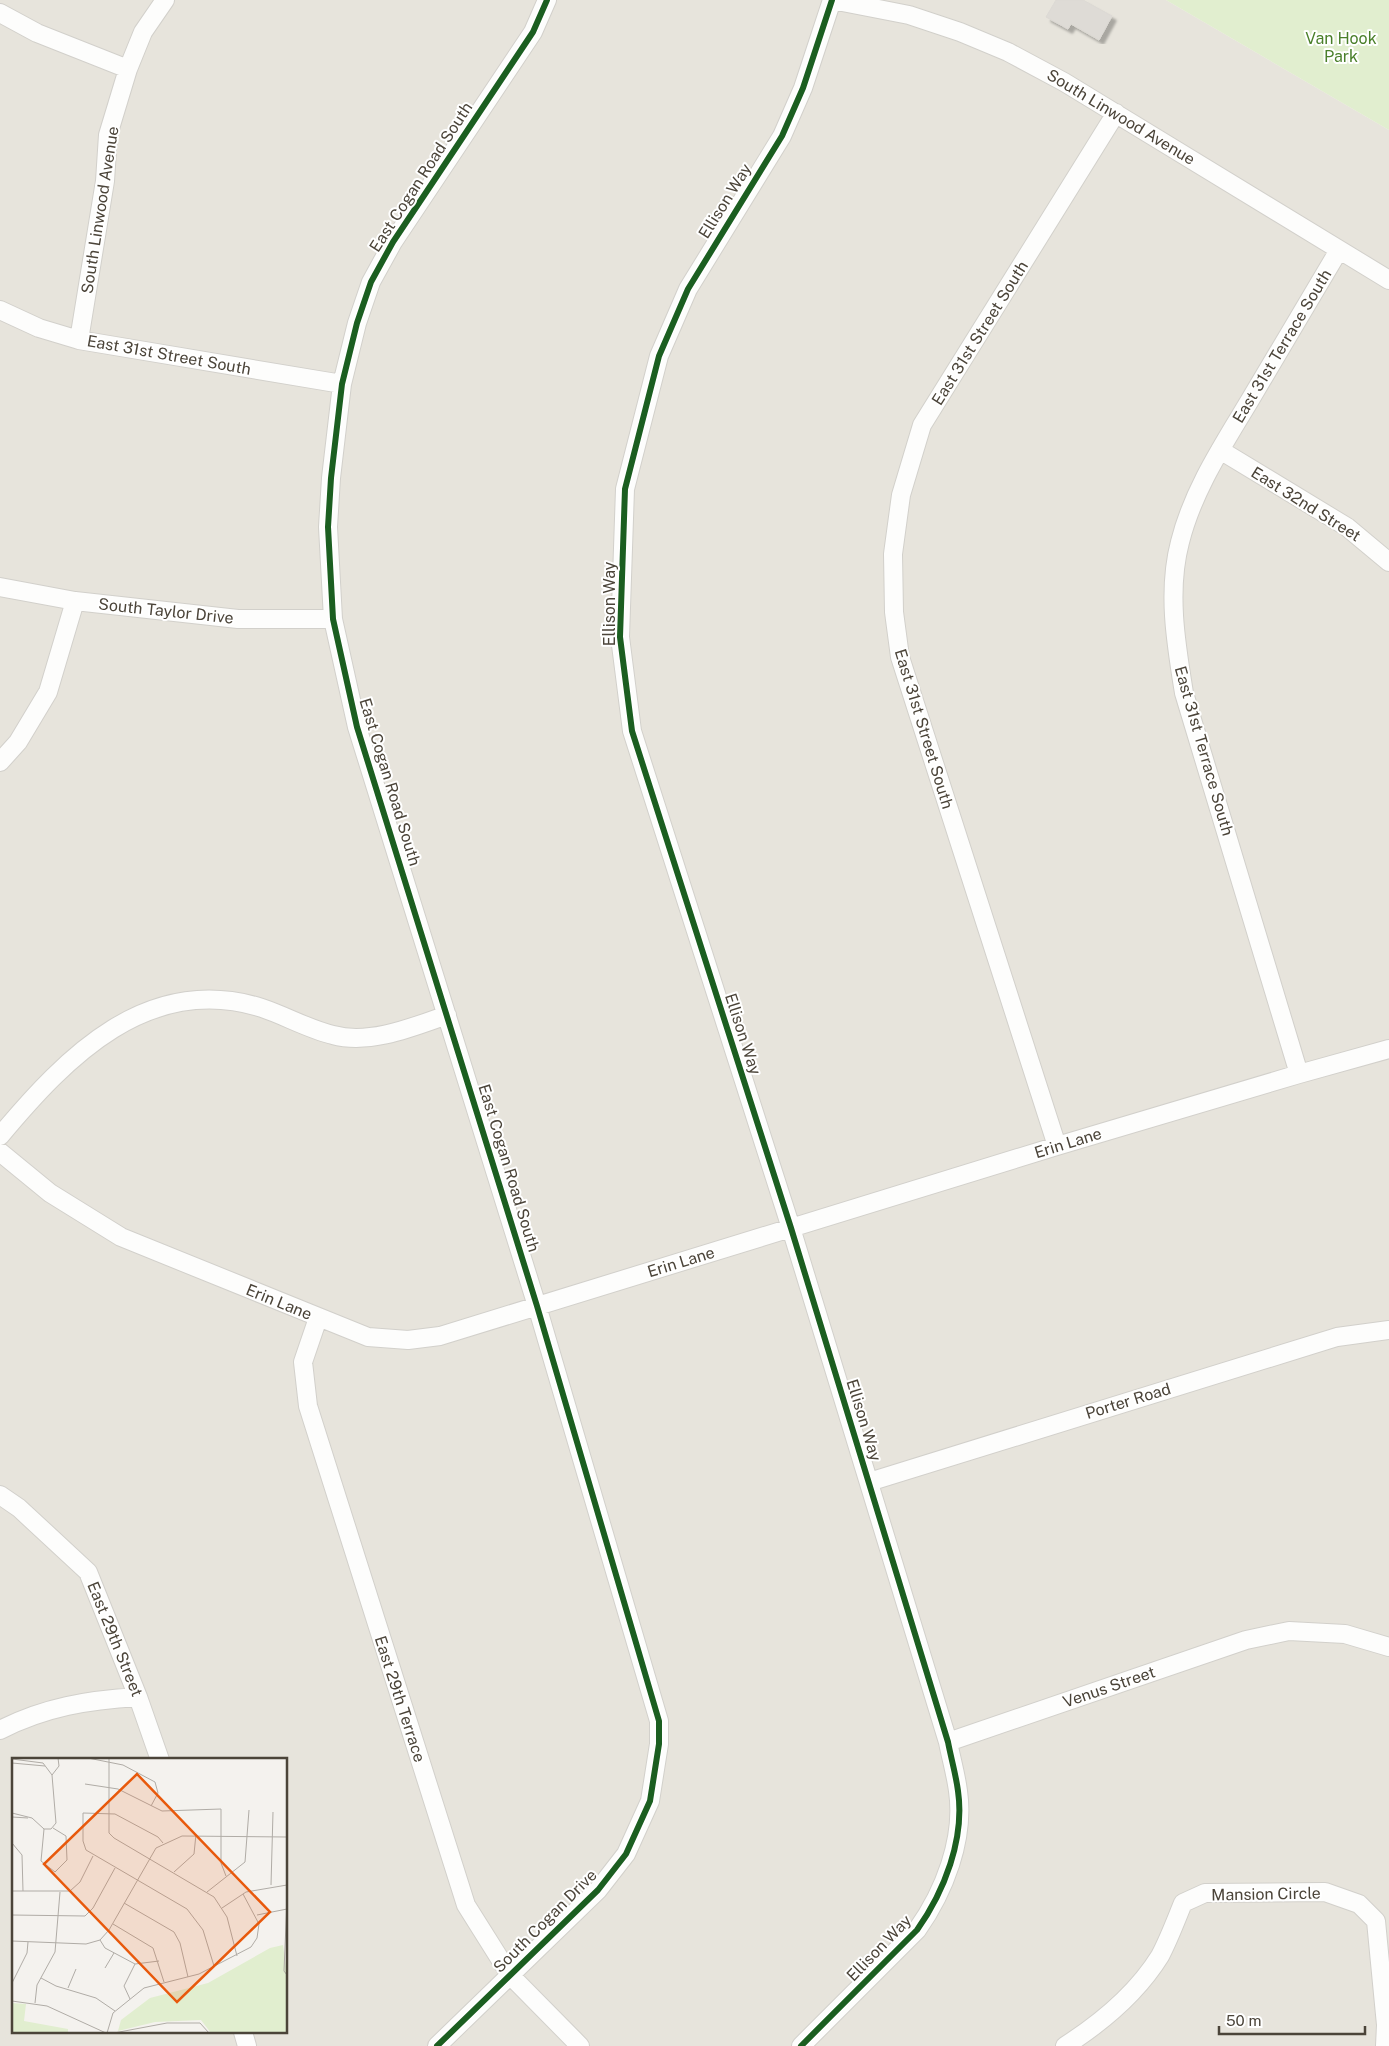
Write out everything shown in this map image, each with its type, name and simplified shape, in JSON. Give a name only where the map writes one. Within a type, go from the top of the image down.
[{"type":"street","name":"South Linwood Avenue","points":[[79,340],[105,181],[108,135],[128,69],[143,32],[165,0]]},
{"type":"street","name":"East Cogan Road South","points":[[547,0],[533,32],[393,242],[371,282],[357,323],[342,384],[331,478],[328,527],[334,619],[357,727],[537,1306],[622,1596]]},
{"type":"street","name":"South Linwood Avenue","points":[[832,0],[909,14],[1008,52],[1116,113],[1389,280]]},
{"type":"street","name":"Ellison Way","points":[[801,2046],[917,1930],[930,1913],[948,1875],[957,1835],[959,1793],[948,1742],[791,1228],[632,731],[620,636],[620,617],[625,489],[659,356],[688,289],[782,136],[803,88],[832,0]]},
{"type":"street","points":[[0,13],[38,33],[128,69]]},
{"type":"street","name":"East 31st Street South","points":[[1057,1146],[900,657],[894,612],[893,554],[901,495],[922,425],[1116,113]]},
{"type":"street","name":"East 31st Terrace South","points":[[1299,1074],[1184,693],[1176,647],[1174,588],[1180,543],[1196,495],[1220,450],[1339,250]]},
{"type":"street","name":"East 31st Street South","points":[[0,310],[39,328],[79,340],[342,384]]},
{"type":"street","name":"East 32nd Street","points":[[1220,450],[1347,527],[1389,562]]},
{"type":"street","name":"South Taylor Drive","points":[[0,587],[75,601],[238,619],[334,619]]},
{"type":"street","points":[[0,762],[18,742],[48,692],[75,601]]},
{"type":"street","points":[[0,1136],[36,1093],[95,1040],[129,1018],[161,1006],[201,1000],[235,1002],[261,1008],[334,1036],[355,1038],[409,1029],[447,1015]]},
{"type":"street","name":"Erin Lane","points":[[0,1152],[50,1193],[121,1237],[368,1337],[408,1340],[440,1336],[1057,1146],[1389,1049]]},
{"type":"street","name":"East 29th Terrace","points":[[318,1318],[303,1362],[308,1406],[466,1905],[510,1975],[580,2046]]},
{"type":"street","name":"Porter Road","points":[[869,1482],[1337,1337],[1389,1330]]},
{"type":"street","name":"East 29th Street","points":[[0,1494],[19,1508],[88,1572],[138,1697],[159,1758]]},
{"type":"street","name":"South Cogan Drive","points":[[437,2046],[598,1890],[626,1854],[650,1801],[659,1744],[659,1721],[622,1596]]},
{"type":"street","name":"Venus Street","points":[[948,1742],[1246,1640],[1290,1631],[1345,1634],[1389,1647]]},
{"type":"street","points":[[0,1730],[17,1721],[56,1708],[97,1699],[138,1697]]},
{"type":"street","name":"Mansion Circle","points":[[1065,2046],[1093,2028],[1134,1990],[1160,1956],[1184,1902],[1205,1893],[1325,1892],[1359,1904],[1376,1921],[1386,2025],[1385,2046]]},
{"type":"shaded area","points":[[0,0],[1166,0],[1389,130],[1389,2046],[0,2046]]},
{"type":"green space","name":"Van Hook Park","points":[[1166,0],[1389,0],[1389,130]]},
{"type":"building","points":[[1056,0],[1083,0],[1112,16],[1099,40],[1071,24],[1068,29],[1046,17]]},
{"type":"cycle path","points":[[437,2046],[598,1890],[626,1854],[650,1801],[659,1744],[659,1721],[537,1306],[357,727],[333,619],[328,527],[331,478],[342,384],[357,323],[371,282],[393,242],[533,32],[547,0]]},
{"type":"cycle path","points":[[801,2046],[917,1930],[927,1915],[944,1882],[955,1846],[958,1828],[958,1791],[948,1742],[791,1228],[632,731],[620,637],[625,489],[659,356],[688,289],[782,136],[803,88],[832,0]]}]
